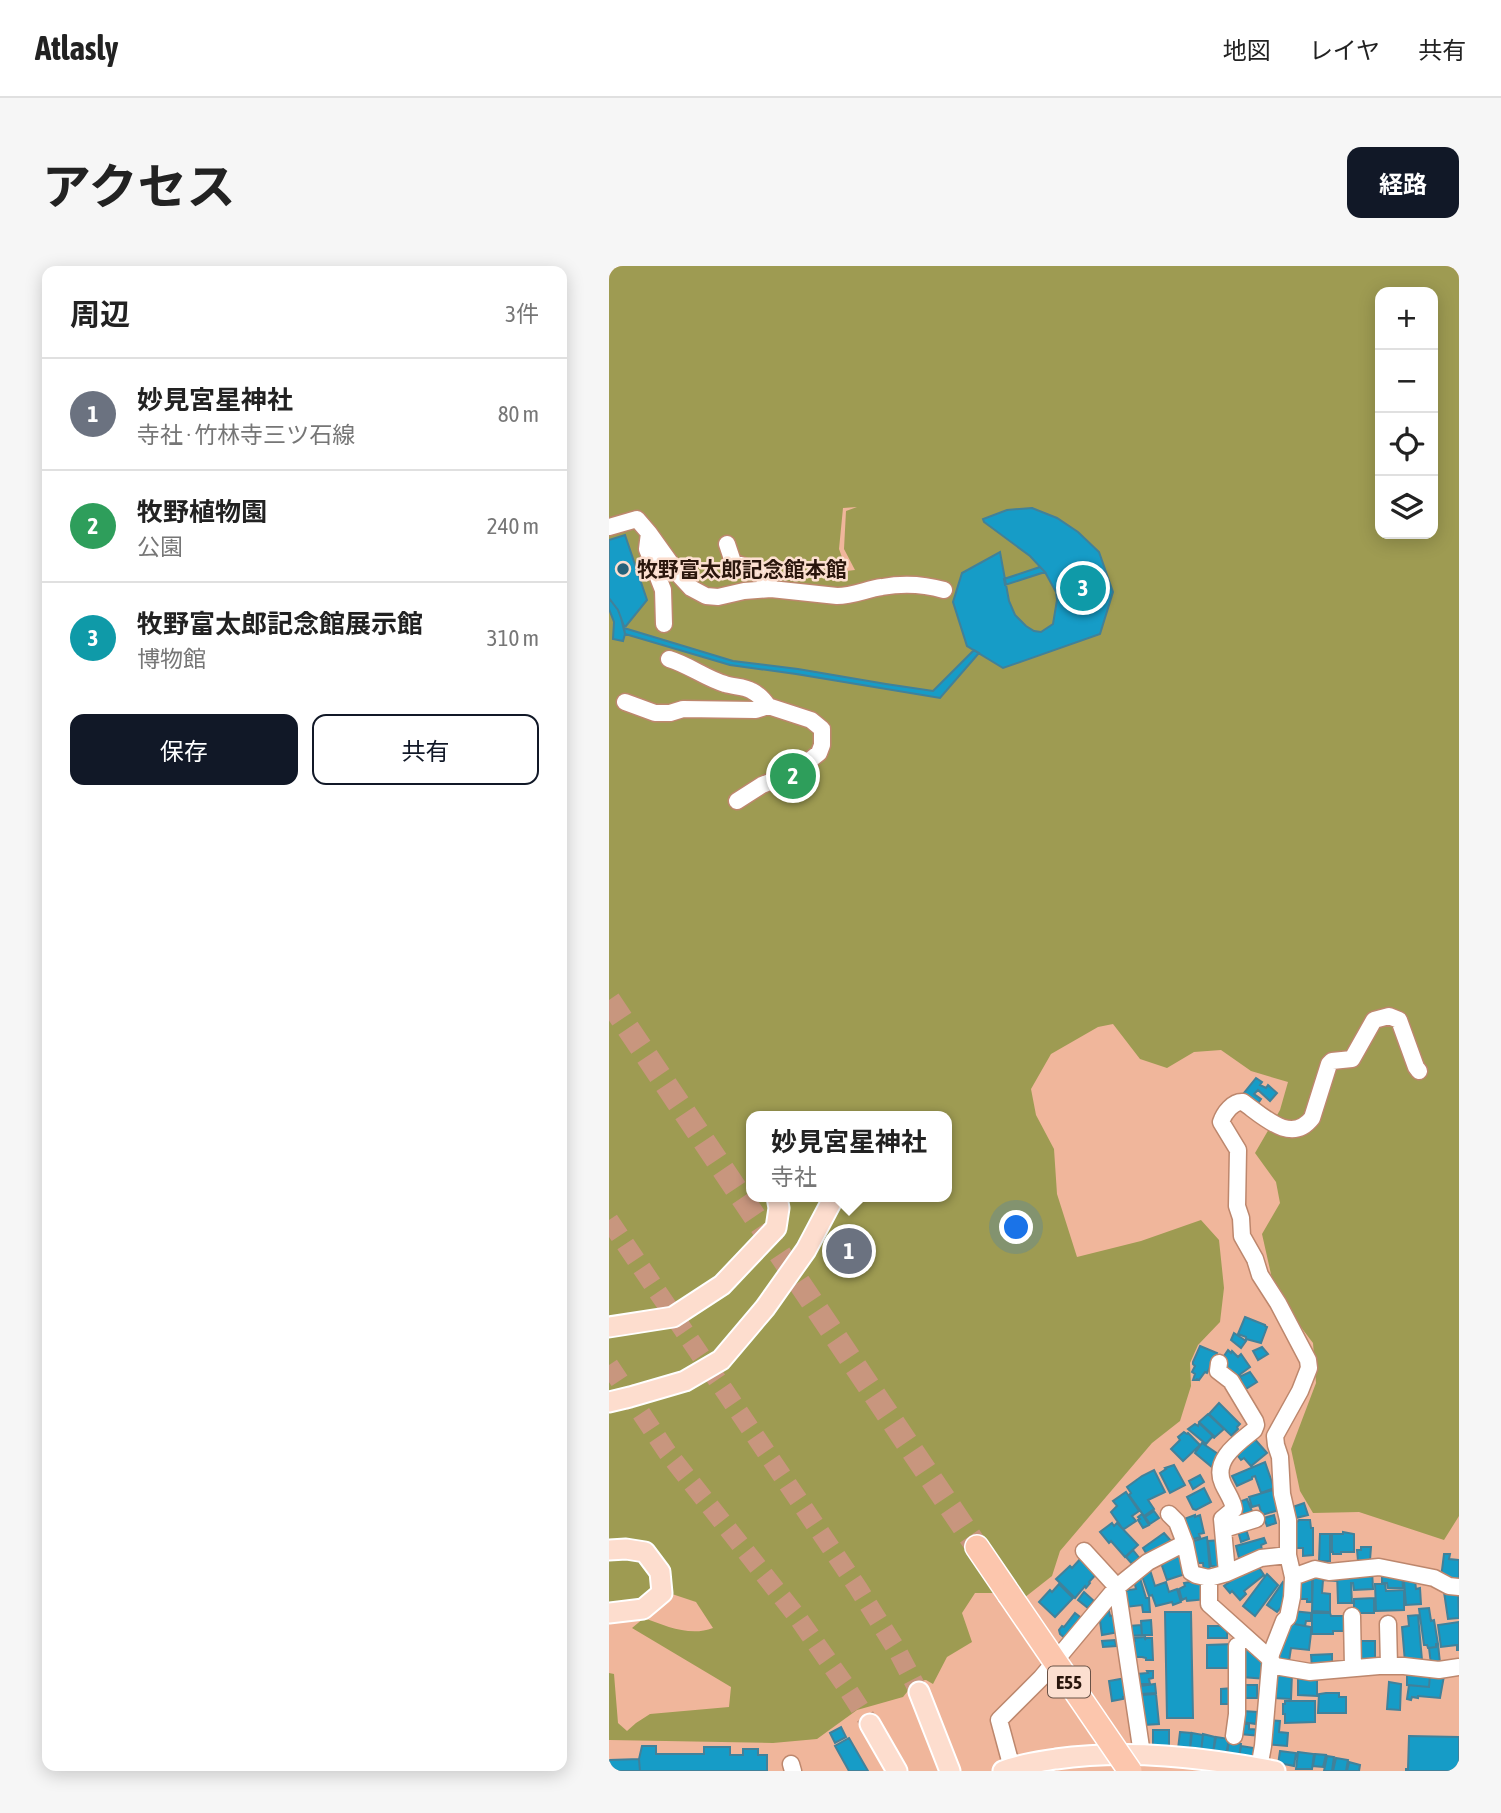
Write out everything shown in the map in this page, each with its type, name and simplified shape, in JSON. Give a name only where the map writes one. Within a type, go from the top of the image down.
[{"type":"highway","name":"E55","points":[[978,1547],[1009,1594],[1136,1763]]},
{"type":"main road","points":[[609,1327],[673,1317],[722,1285],[776,1228],[778,1202]]},
{"type":"main road","points":[[609,1402],[685,1381],[721,1360],[765,1308],[806,1250],[831,1202]]},
{"type":"main road","points":[[609,1550],[645,1552],[660,1572],[662,1593],[643,1609],[609,1613]]},
{"type":"main road","points":[[919,1692],[947,1764]]},
{"type":"main road","points":[[870,1724],[897,1771]]},
{"type":"main road","points":[[1009,1769],[1072,1757],[1136,1763],[1184,1756],[1267,1769]]},
{"type":"street","points":[[609,527],[637,519],[679,575],[691,588],[706,596],[718,597],[771,589],[848,596],[881,587],[908,584],[927,585],[944,590]]},
{"type":"street","points":[[649,533],[647,549],[663,590],[664,624]]},
{"type":"street","points":[[727,544],[733,562],[761,574],[770,583],[771,589]]},
{"type":"street","points":[[669,659],[717,681],[748,689],[768,706],[811,720],[821,729],[822,745],[819,753],[795,772],[762,785],[737,801]]},
{"type":"street","points":[[625,702],[655,713],[670,713],[683,709],[757,709],[768,706]]},
{"type":"street","points":[[1267,1769],[1263,1746],[1271,1654],[1288,1617],[1293,1577],[1288,1555],[1288,1520],[1282,1494],[1280,1457],[1275,1440],[1309,1368],[1308,1360],[1260,1275],[1255,1259],[1242,1236],[1237,1206],[1238,1150],[1221,1122],[1235,1103],[1243,1102],[1281,1128],[1293,1129],[1308,1123],[1329,1064],[1332,1061],[1352,1059],[1374,1020],[1389,1016],[1399,1020],[1419,1071]]},
{"type":"street","points":[[1219,1363],[1218,1371],[1231,1381],[1256,1423],[1254,1430],[1225,1457],[1221,1478],[1234,1504],[1234,1509],[1223,1517],[1227,1573]]},
{"type":"street","points":[[1169,1514],[1177,1522],[1191,1572],[1196,1576],[1209,1578],[1261,1558],[1288,1555]]},
{"type":"street","points":[[1224,1528],[1256,1519]]},
{"type":"street","points":[[1009,1769],[1009,1757],[999,1720],[1041,1678],[1117,1587],[1148,1562],[1185,1543]]},
{"type":"street","points":[[1084,1551],[1117,1587],[1136,1763]]},
{"type":"street","points":[[1293,1577],[1315,1569],[1329,1572],[1379,1567],[1434,1578],[1449,1586],[1459,1587]]},
{"type":"street","points":[[1209,1578],[1209,1604],[1276,1666],[1310,1672],[1389,1666],[1439,1670],[1459,1667]]},
{"type":"street","points":[[1352,1616],[1353,1668]]},
{"type":"street","points":[[1388,1624],[1389,1666]]},
{"type":"street","points":[[1234,1736],[1237,1714],[1237,1646]]},
{"type":"shaded area","points":[[609,266],[1459,266],[1459,1516],[1444,1540],[1359,1512],[1313,1513],[1300,1491],[1291,1449],[1316,1383],[1313,1343],[1291,1314],[1273,1283],[1262,1234],[1280,1203],[1276,1182],[1255,1153],[1280,1110],[1288,1082],[1251,1071],[1221,1050],[1194,1052],[1167,1068],[1140,1059],[1113,1024],[1098,1027],[1051,1054],[1031,1089],[1036,1115],[1054,1149],[1057,1194],[1077,1257],[1141,1241],[1201,1220],[1219,1240],[1224,1288],[1220,1322],[1198,1345],[1190,1363],[1191,1386],[1180,1421],[1152,1443],[1060,1551],[1052,1576],[1024,1598],[999,1593],[975,1593],[962,1613],[972,1642],[947,1657],[933,1684],[926,1680],[916,1681],[903,1697],[857,1710],[817,1739],[773,1743],[609,1740],[609,1673],[614,1674],[618,1723],[627,1731],[650,1714],[729,1707],[731,1687],[632,1628],[644,1618],[687,1631],[713,1628],[696,1602],[663,1591],[631,1603],[609,1604]],"holes":[[[857,507],[846,511],[844,549],[855,570],[847,571],[839,549],[843,508]]]},
{"type":"building","points":[[1032,508],[1057,518],[1078,532],[1099,552],[1113,592],[1100,634],[1003,668],[967,646],[953,602],[962,573],[1000,552],[1009,601],[1015,615],[1034,631],[1041,632],[1053,624],[1056,592],[1045,572],[1030,556],[983,519],[1007,510]]},
{"type":"building","name":"牧野富太郎記念館本館","points":[[625,535],[647,600],[624,626],[618,610],[609,598],[609,540]]},
{"type":"building","points":[[1040,567],[1045,572],[1005,585],[1004,579]]},
{"type":"building","points":[[609,598],[621,618],[625,634],[623,641],[613,639],[614,622],[609,609]]},
{"type":"building","points":[[624,628],[733,661],[933,691],[974,650],[979,653],[940,698],[730,665],[625,634]]},
{"type":"building","points":[[1256,1078],[1262,1082],[1260,1085],[1266,1088],[1268,1085],[1277,1093],[1270,1101],[1258,1090],[1254,1094],[1261,1099],[1257,1105],[1244,1093]]},
{"type":"building","points":[[840,1235],[847,1246],[854,1248],[861,1256],[848,1267],[839,1262],[842,1256],[839,1253],[842,1250],[832,1241]]},
{"type":"building","points":[[1245,1317],[1267,1327],[1261,1343],[1238,1334]]},
{"type":"building","points":[[1234,1333],[1246,1341],[1241,1348],[1231,1340]]},
{"type":"building","points":[[1200,1346],[1217,1353],[1207,1373],[1199,1380],[1193,1380],[1193,1362]]},
{"type":"building","points":[[1262,1347],[1268,1354],[1258,1360],[1253,1351]]},
{"type":"building","points":[[1228,1350],[1238,1357],[1241,1354],[1250,1367],[1235,1378],[1220,1362]]},
{"type":"building","points":[[1250,1372],[1257,1382],[1241,1392],[1235,1382]]},
{"type":"building","points":[[1219,1403],[1240,1424],[1233,1434],[1237,1437],[1235,1439],[1209,1414]]},
{"type":"building","points":[[1208,1414],[1224,1429],[1215,1437],[1199,1422]]},
{"type":"building","points":[[1199,1423],[1215,1438],[1212,1437],[1206,1444],[1188,1429],[1195,1424],[1198,1426]]},
{"type":"building","points":[[1184,1432],[1200,1445],[1183,1461],[1171,1449]]},
{"type":"building","points":[[1252,1436],[1267,1453],[1251,1466],[1244,1458],[1241,1460],[1234,1451]]},
{"type":"building","points":[[1202,1443],[1221,1456],[1213,1468],[1195,1453]]},
{"type":"building","points":[[1265,1462],[1274,1488],[1261,1493],[1255,1476],[1237,1486],[1232,1476]]},
{"type":"building","points":[[1174,1465],[1185,1485],[1170,1493],[1160,1473]]},
{"type":"building","points":[[1154,1470],[1165,1492],[1148,1500],[1154,1509],[1144,1516],[1129,1495],[1131,1493],[1127,1487]]},
{"type":"building","points":[[1200,1475],[1204,1482],[1193,1489],[1189,1481]]},
{"type":"building","points":[[1204,1488],[1211,1502],[1193,1509],[1187,1497]]},
{"type":"building","points":[[1273,1490],[1279,1510],[1262,1515],[1259,1505],[1252,1507],[1249,1497]]},
{"type":"building","points":[[1126,1492],[1139,1511],[1132,1516],[1136,1521],[1124,1529],[1111,1512],[1117,1506],[1113,1501]]},
{"type":"building","points":[[1247,1499],[1254,1516],[1242,1517],[1236,1503]]},
{"type":"building","points":[[1304,1503],[1308,1515],[1296,1518],[1293,1507]]},
{"type":"building","points":[[1154,1511],[1159,1518],[1150,1524],[1145,1517]]},
{"type":"building","points":[[1142,1514],[1149,1525],[1143,1528],[1138,1520]]},
{"type":"building","points":[[1200,1515],[1204,1533],[1190,1540],[1184,1519]]},
{"type":"building","points":[[1274,1515],[1276,1523],[1267,1526],[1264,1518]]},
{"type":"building","points":[[1310,1520],[1313,1528],[1313,1555],[1303,1556],[1303,1548],[1292,1548],[1292,1523]]},
{"type":"building","points":[[1112,1523],[1114,1526],[1117,1523],[1138,1545],[1125,1557],[1100,1532]]},
{"type":"building","points":[[1246,1529],[1249,1539],[1241,1542],[1238,1531]]},
{"type":"building","points":[[1164,1533],[1172,1542],[1149,1558],[1143,1548]]},
{"type":"building","points":[[1320,1534],[1330,1534],[1330,1561],[1319,1561]]},
{"type":"building","points":[[1332,1534],[1354,1534],[1354,1552],[1333,1554]]},
{"type":"building","points":[[1207,1537],[1210,1571],[1204,1572],[1203,1563],[1195,1563],[1191,1542]]},
{"type":"building","points":[[1264,1538],[1266,1543],[1261,1545],[1262,1550],[1241,1566],[1236,1546]]},
{"type":"building","points":[[1221,1540],[1224,1566],[1214,1568],[1211,1566],[1208,1541]]},
{"type":"building","points":[[1361,1547],[1371,1547],[1370,1560],[1358,1561],[1357,1550],[1361,1550]]},
{"type":"building","points":[[1133,1550],[1141,1560],[1134,1566],[1126,1557]]},
{"type":"building","points":[[1182,1551],[1181,1562],[1185,1574],[1167,1580],[1160,1560]]},
{"type":"building","points":[[1444,1554],[1450,1554],[1449,1559],[1459,1560],[1459,1580],[1441,1578]]},
{"type":"building","points":[[1082,1557],[1098,1572],[1075,1598],[1056,1579]]},
{"type":"building","points":[[1256,1563],[1264,1575],[1244,1591],[1246,1594],[1240,1600],[1224,1586]]},
{"type":"building","points":[[1150,1570],[1155,1586],[1166,1582],[1169,1592],[1177,1589],[1181,1602],[1156,1606],[1152,1595],[1149,1596],[1141,1573]]},
{"type":"building","points":[[1372,1570],[1373,1589],[1354,1590],[1351,1583],[1352,1603],[1338,1603],[1337,1573]]},
{"type":"building","points":[[1382,1570],[1402,1574],[1403,1588],[1388,1588],[1387,1583],[1382,1583]]},
{"type":"building","points":[[1267,1574],[1278,1585],[1255,1616],[1243,1606]]},
{"type":"building","points":[[1336,1574],[1336,1581],[1323,1580],[1322,1593],[1330,1594],[1330,1612],[1312,1611],[1313,1575]]},
{"type":"building","points":[[1140,1578],[1146,1598],[1149,1598],[1150,1612],[1143,1612],[1142,1605],[1126,1607],[1123,1591],[1136,1589],[1134,1580]]},
{"type":"building","points":[[1312,1578],[1312,1602],[1299,1599],[1297,1579]]},
{"type":"building","points":[[1415,1580],[1416,1589],[1420,1588],[1421,1604],[1406,1605],[1404,1581]]},
{"type":"building","points":[[1190,1581],[1205,1583],[1206,1599],[1182,1600],[1179,1589]]},
{"type":"building","points":[[1283,1582],[1290,1587],[1286,1602],[1277,1612],[1267,1605]]},
{"type":"building","points":[[1059,1584],[1073,1598],[1055,1617],[1039,1602]]},
{"type":"building","points":[[1375,1584],[1385,1584],[1386,1591],[1404,1590],[1404,1610],[1376,1611]]},
{"type":"building","points":[[1084,1592],[1094,1601],[1088,1608],[1078,1600]]},
{"type":"building","points":[[1444,1592],[1458,1592],[1459,1618],[1448,1619]]},
{"type":"building","points":[[1374,1598],[1374,1613],[1354,1613],[1354,1599]]},
{"type":"building","points":[[1105,1607],[1110,1616],[1116,1615],[1119,1632],[1102,1635],[1099,1614]]},
{"type":"building","points":[[1429,1608],[1438,1644],[1428,1648],[1424,1645],[1419,1609]]},
{"type":"building","points":[[1292,1611],[1311,1613],[1311,1621],[1306,1621],[1305,1626],[1294,1624]]},
{"type":"building","points":[[1165,1612],[1191,1612],[1193,1718],[1167,1718]]},
{"type":"building","points":[[1075,1613],[1084,1620],[1067,1640],[1059,1630]]},
{"type":"building","points":[[1312,1613],[1349,1616],[1349,1631],[1312,1634]]},
{"type":"building","points":[[1418,1615],[1422,1660],[1405,1662],[1402,1627],[1409,1626],[1408,1616]]},
{"type":"building","points":[[1151,1620],[1152,1635],[1142,1635],[1141,1621]]},
{"type":"building","points":[[1287,1621],[1311,1627],[1309,1650],[1291,1648],[1289,1661],[1275,1659]]},
{"type":"building","points":[[1459,1622],[1459,1650],[1457,1645],[1441,1647],[1438,1625]]},
{"type":"building","points":[[1141,1625],[1142,1635],[1130,1636],[1129,1626]]},
{"type":"building","points":[[1208,1626],[1227,1626],[1227,1638],[1208,1638]]},
{"type":"building","points":[[1145,1637],[1145,1640],[1152,1638],[1153,1660],[1134,1657],[1134,1638]]},
{"type":"building","points":[[1115,1640],[1116,1646],[1103,1647],[1102,1641]]},
{"type":"building","points":[[1358,1641],[1375,1641],[1375,1662],[1358,1663]]},
{"type":"building","points":[[1233,1644],[1234,1668],[1207,1668],[1207,1645]]},
{"type":"building","points":[[1436,1644],[1440,1663],[1431,1664],[1429,1648],[1436,1647]]},
{"type":"building","points":[[1241,1647],[1253,1647],[1268,1664],[1267,1679],[1241,1677]]},
{"type":"building","points":[[1332,1654],[1332,1667],[1312,1667],[1311,1655]]},
{"type":"building","points":[[1147,1671],[1153,1671],[1150,1684],[1138,1684],[1137,1674],[1148,1673]]},
{"type":"building","points":[[1407,1672],[1430,1675],[1429,1687],[1407,1685]]},
{"type":"building","points":[[1275,1674],[1292,1674],[1291,1699],[1274,1698]]},
{"type":"building","points":[[1430,1675],[1444,1676],[1440,1698],[1418,1696],[1407,1699],[1409,1685],[1429,1687]]},
{"type":"building","points":[[1126,1678],[1130,1696],[1112,1701],[1109,1681]]},
{"type":"building","points":[[1298,1678],[1317,1678],[1317,1696],[1298,1695]]},
{"type":"building","points":[[1389,1682],[1401,1684],[1400,1710],[1387,1709]]},
{"type":"building","points":[[1155,1684],[1156,1693],[1141,1694],[1140,1686]]},
{"type":"building","points":[[1241,1685],[1257,1685],[1257,1698],[1241,1698]]},
{"type":"building","points":[[1233,1688],[1233,1704],[1221,1704],[1221,1689]]},
{"type":"building","points":[[1339,1693],[1339,1697],[1346,1697],[1346,1713],[1318,1713],[1319,1694]]},
{"type":"building","points":[[1156,1694],[1159,1724],[1144,1725],[1141,1695]]},
{"type":"building","points":[[1285,1701],[1315,1701],[1315,1722],[1285,1723]]},
{"type":"building","points":[[1243,1711],[1257,1712],[1256,1724],[1242,1722]]},
{"type":"building","points":[[1268,1720],[1280,1721],[1279,1732],[1288,1733],[1287,1746],[1266,1744]]},
{"type":"building","points":[[1243,1724],[1249,1724],[1249,1729],[1262,1730],[1261,1736],[1240,1734]]},
{"type":"building","points":[[841,1727],[846,1737],[835,1743],[830,1733]]},
{"type":"building","points":[[1153,1730],[1169,1730],[1169,1748],[1153,1748]]},
{"type":"building","points":[[1180,1732],[1191,1733],[1190,1750],[1178,1749]]},
{"type":"building","points":[[1192,1733],[1203,1735],[1201,1752],[1190,1750]]},
{"type":"building","points":[[1203,1734],[1215,1737],[1213,1753],[1201,1752]]},
{"type":"building","points":[[1409,1736],[1459,1737],[1459,1771],[1406,1771]]},
{"type":"building","points":[[1216,1737],[1229,1739],[1226,1755],[1213,1753]]},
{"type":"building","points":[[849,1738],[868,1771],[849,1771],[835,1746]]},
{"type":"building","points":[[1229,1740],[1241,1744],[1239,1758],[1227,1756]]},
{"type":"building","points":[[642,1746],[656,1746],[656,1754],[704,1754],[704,1747],[730,1747],[730,1755],[743,1755],[743,1749],[758,1749],[758,1755],[767,1755],[767,1771],[640,1771]]},
{"type":"building","points":[[1241,1746],[1260,1749],[1257,1762],[1239,1758]]},
{"type":"building","points":[[1280,1751],[1296,1753],[1294,1766],[1278,1765]]},
{"type":"building","points":[[1298,1752],[1314,1754],[1312,1769],[1296,1769]]},
{"type":"building","points":[[1315,1754],[1326,1755],[1323,1767],[1313,1766]]},
{"type":"building","points":[[1327,1756],[1334,1757],[1332,1771],[1324,1771]]},
{"type":"building","points":[[1336,1758],[1348,1760],[1346,1771],[1333,1771]]},
{"type":"building","points":[[639,1759],[640,1771],[609,1771],[609,1760]]},
{"type":"building","points":[[1349,1762],[1360,1765],[1359,1771],[1347,1771]]},
{"type":"tunnel","points":[[609,1000],[977,1547]]},
{"type":"tunnel","points":[[609,1220],[858,1588],[898,1652],[919,1692]]},
{"type":"tunnel","points":[[609,1365],[667,1452],[796,1615],[870,1724]]},
{"type":"place","name":"牧野富太郎記念館本館","points":[[623,569]]},
{"type":"place","name":"牧野富太郎記念館展示館","points":[[1083,588]]},
{"type":"place","name":"牧野植物園","points":[[793,776]]},
{"type":"place","name":"妙見宮星神社","points":[[849,1251]]}]
